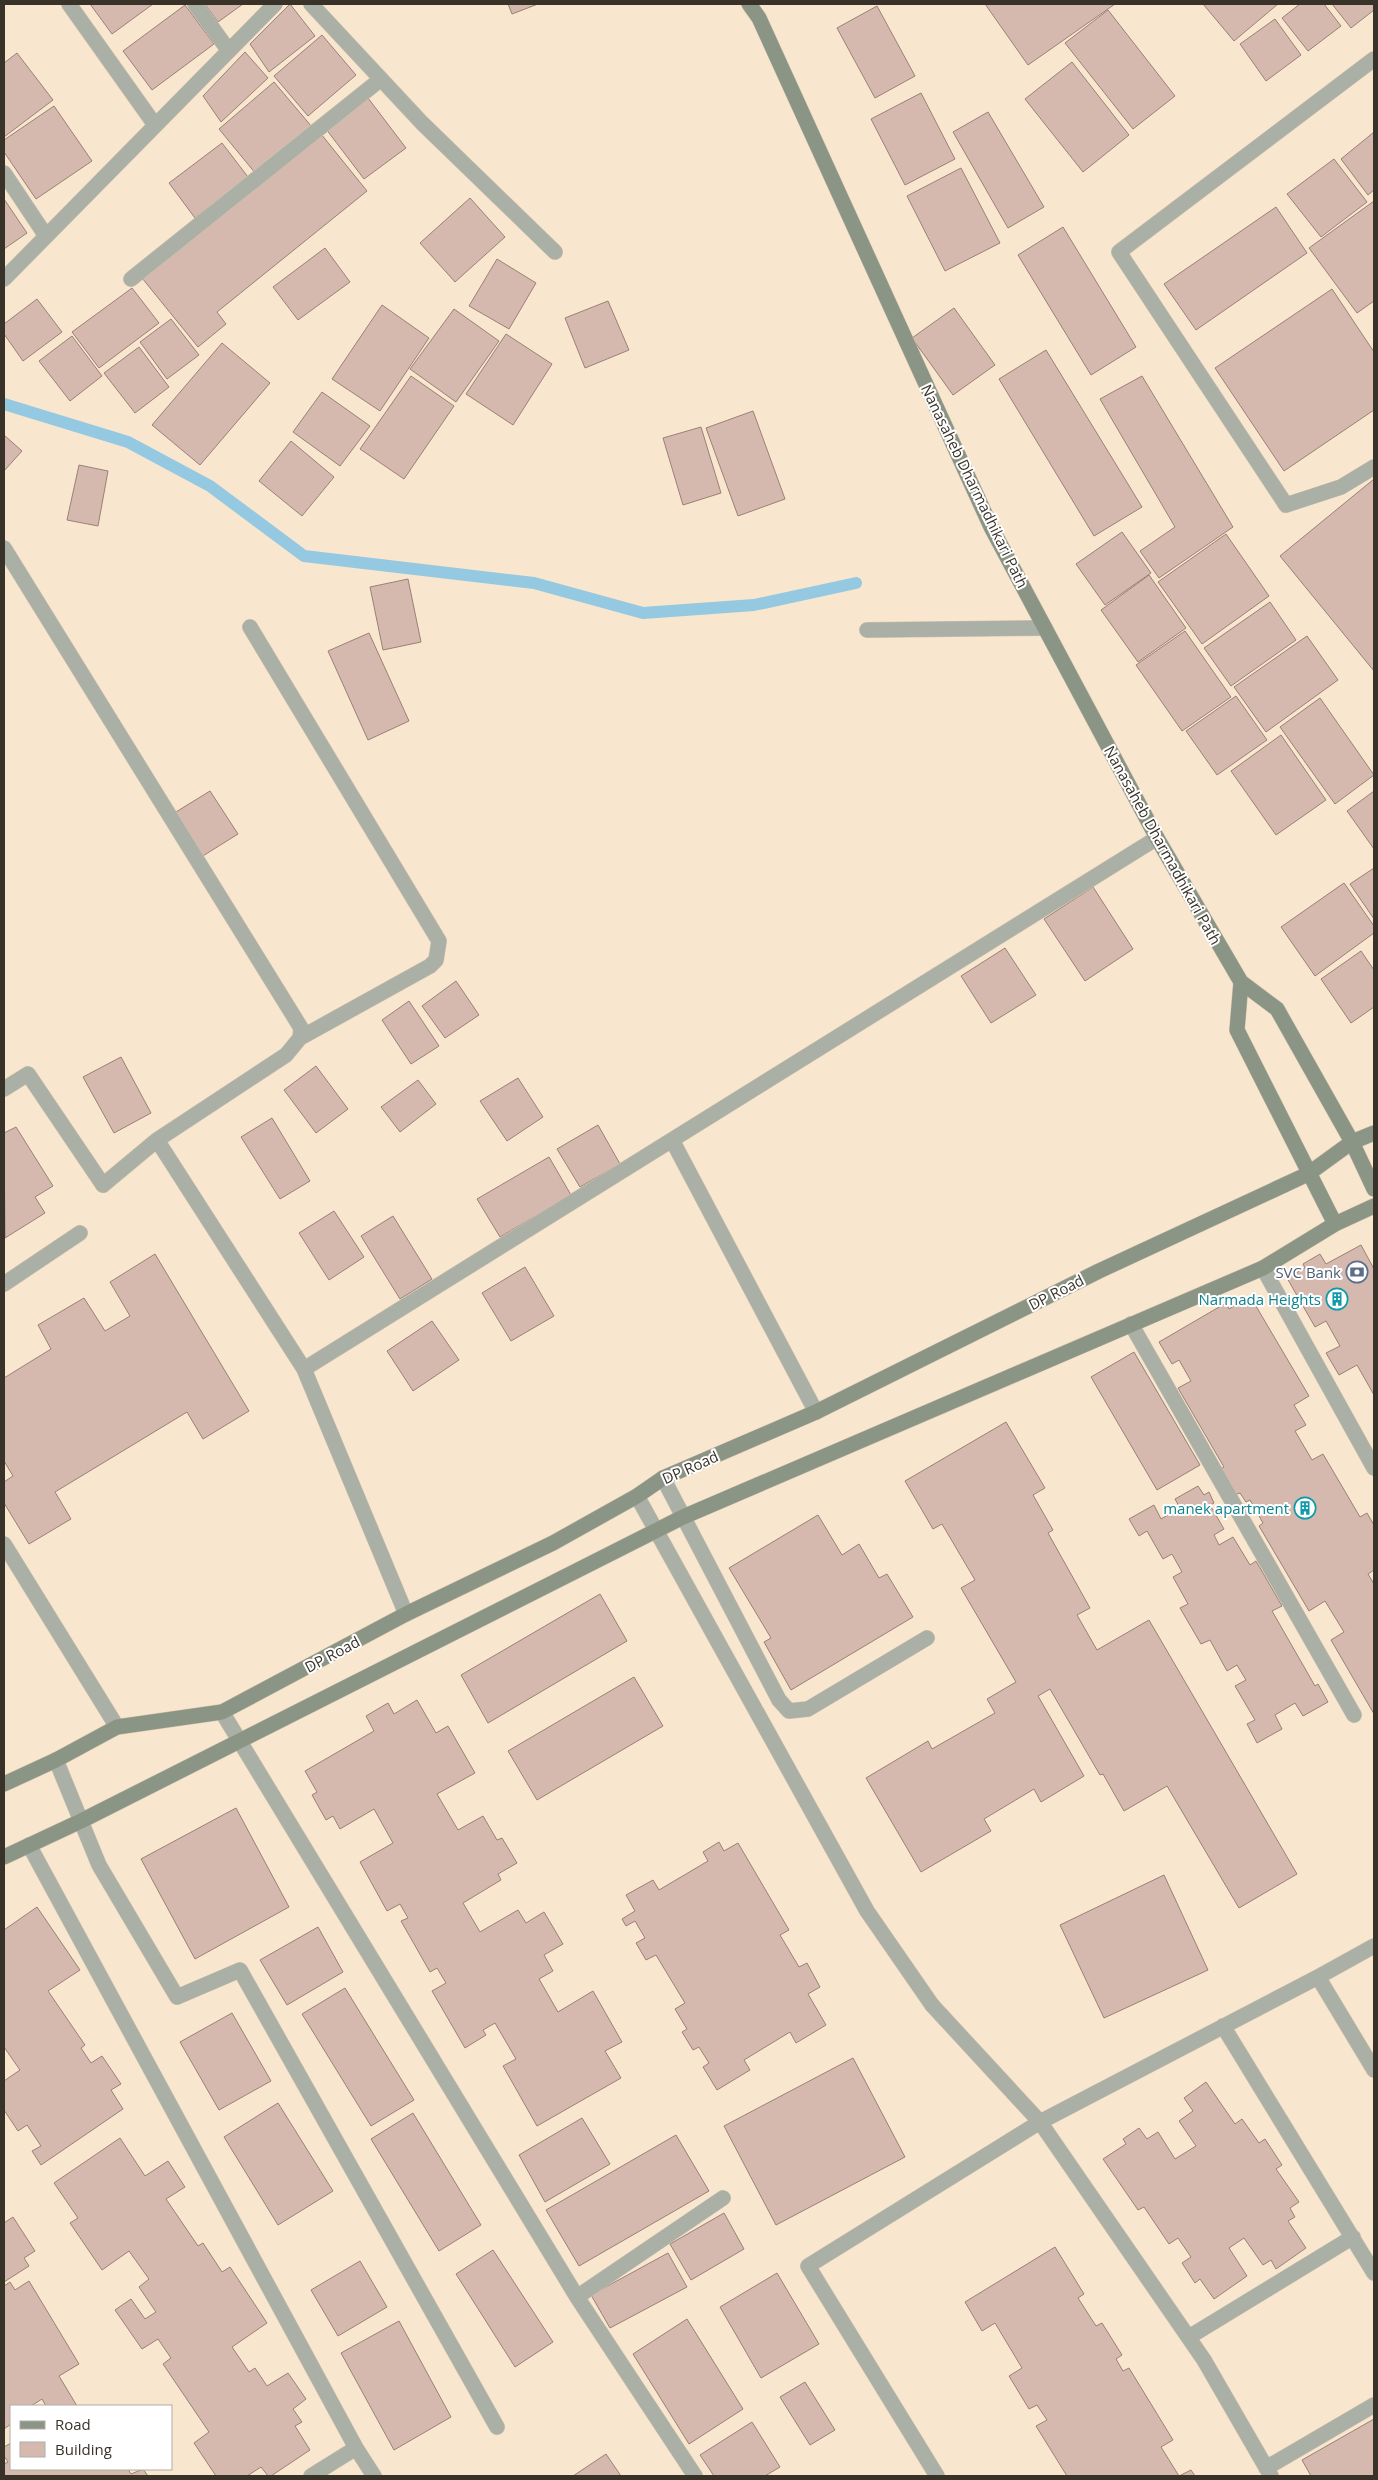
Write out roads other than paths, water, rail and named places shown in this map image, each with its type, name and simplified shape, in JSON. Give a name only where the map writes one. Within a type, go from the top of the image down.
[{"type":"main road","name":"Nanasaheb Dharmadhikari Path","points":[[749,4],[767,36],[991,528],[1157,838],[1241,982],[1277,1009],[1352,1142],[1374,1189]]},
{"type":"main road","points":[[1241,982],[1237,1030],[1308,1174],[1335,1224]]},
{"type":"main road","name":"DP Road","points":[[4,1784],[56,1760],[116,1727],[222,1712],[406,1614],[553,1543],[637,1496],[663,1478],[816,1412],[1099,1271],[1308,1174],[1352,1142],[1374,1132]]},
{"type":"main road","points":[[4,1857],[81,1821],[683,1517],[1263,1268],[1335,1224],[1374,1206]]},
{"type":"street","points":[[70,4],[155,125]]},
{"type":"street","points":[[195,4],[229,51]]},
{"type":"street","points":[[4,279],[275,4]]},
{"type":"street","points":[[311,4],[422,123],[555,252]]},
{"type":"street","points":[[1374,59],[1119,252],[1286,505],[1341,487],[1374,467]]},
{"type":"street","points":[[131,279],[381,79]]},
{"type":"street","points":[[4,173],[46,236]]},
{"type":"street","points":[[4,548],[296,1019],[301,1028],[300,1038]]},
{"type":"street","points":[[4,1089],[28,1074],[103,1185],[157,1140],[286,1055],[300,1038],[430,966],[436,960],[439,941],[250,627]]},
{"type":"street","points":[[867,630],[1045,628]]},
{"type":"street","points":[[304,1369],[1157,838]]},
{"type":"street","points":[[157,1140],[304,1369],[406,1614]]},
{"type":"street","points":[[672,1140],[816,1412]]},
{"type":"street","points":[[4,1284],[80,1233]]},
{"type":"street","points":[[1263,1268],[1374,1468]]},
{"type":"street","points":[[1130,1324],[1354,1715]]},
{"type":"street","points":[[663,1478],[779,1700],[789,1711],[808,1709],[927,1638]]},
{"type":"street","points":[[637,1496],[867,1911],[932,2005],[1040,2122],[1189,2337],[1268,2472],[1374,2405]]},
{"type":"street","points":[[4,1544],[116,1727]]},
{"type":"street","points":[[222,1712],[577,2297],[695,2476]]},
{"type":"street","points":[[56,1760],[99,1865],[176,1997],[240,1970],[497,2428]]},
{"type":"street","points":[[29,1845],[356,2448],[374,2476]]},
{"type":"street","points":[[937,2476],[808,2266],[1040,2122],[1374,1946]]},
{"type":"street","points":[[1318,1977],[1374,2070]]},
{"type":"street","points":[[1223,2026],[1374,2273]]},
{"type":"street","points":[[577,2297],[724,2198]]},
{"type":"street","points":[[1189,2337],[1353,2237]]},
{"type":"street","points":[[311,2476],[356,2448]]},
{"type":"waterway","points":[[4,404],[128,442],[210,486],[304,556],[534,583],[643,613],[754,605],[856,583]]},
{"type":"place","name":"SVC Bank","points":[[1357,1272]]},
{"type":"place","name":"Narmada Heights","points":[[1337,1299]]},
{"type":"place","name":"manek apartment","points":[[1305,1508]]}]
